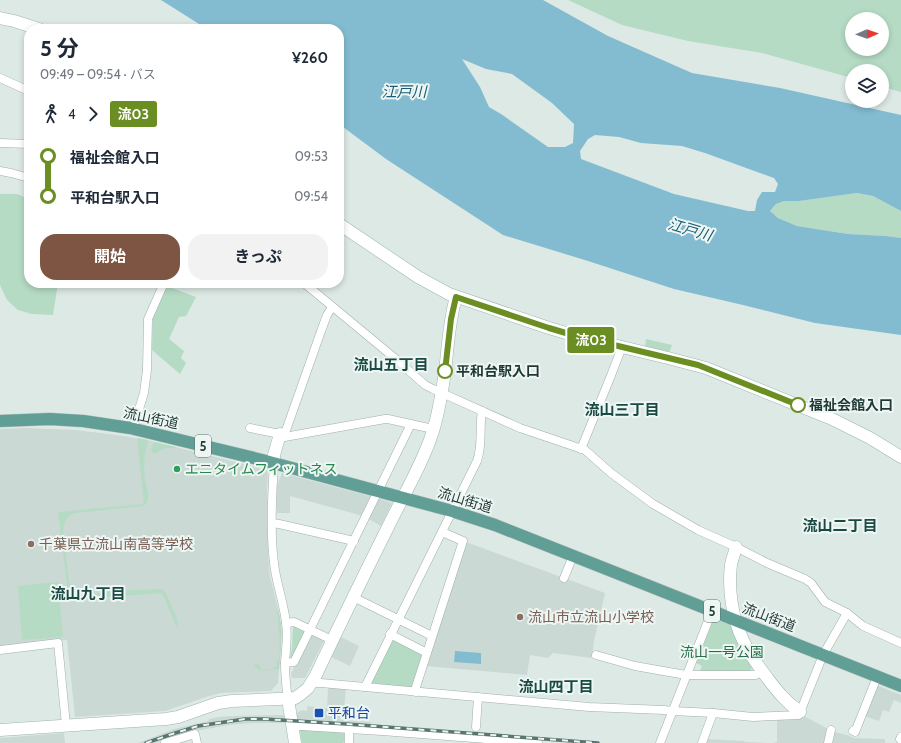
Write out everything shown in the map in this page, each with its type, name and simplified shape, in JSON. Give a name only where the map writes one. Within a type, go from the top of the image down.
[{"type":"main road","name":"流山街道","points":[[0,421],[44,419],[66,420],[134,429],[274,463],[452,511],[495,525],[901,686]]},
{"type":"street","points":[[0,18],[24,24]]},
{"type":"street","points":[[0,78],[24,89]]},
{"type":"street","points":[[0,142],[24,144]]},
{"type":"street","points":[[0,171],[24,177]]},
{"type":"street","points":[[344,227],[424,280],[456,297],[576,336],[698,365],[832,419],[870,438],[901,457]]},
{"type":"street","points":[[134,429],[144,393],[147,370],[148,319],[162,288]]},
{"type":"street","points":[[310,288],[370,337],[425,385],[520,428],[585,450],[611,473],[653,504],[698,530],[767,563],[805,579],[811,583],[825,602],[847,614],[863,626],[901,643]]},
{"type":"street","points":[[0,730],[166,719],[178,717],[218,703],[295,698],[308,688],[403,498],[425,452],[434,429],[442,393],[449,331],[456,297]]},
{"type":"street","points":[[295,743],[286,686],[286,623],[274,564],[272,539],[272,483],[274,463],[281,436],[327,315],[332,307]]},
{"type":"street","points":[[581,449],[622,347]]},
{"type":"street","points":[[364,687],[479,456],[480,421],[482,410]]},
{"type":"street","points":[[250,428],[281,436],[388,419],[434,429]]},
{"type":"street","points":[[285,663],[294,662],[410,424]]},
{"type":"street","points":[[272,523],[354,541]]},
{"type":"street","points":[[416,692],[416,687],[463,541],[442,532]]},
{"type":"street","points":[[736,547],[731,564],[730,581],[733,610],[742,640],[762,671],[783,697],[790,705],[801,710]]},
{"type":"street","points":[[564,578],[573,556]]},
{"type":"street","points":[[353,597],[432,636]]},
{"type":"street","points":[[660,743],[712,611]]},
{"type":"street","points":[[311,683],[589,707],[664,710],[753,717],[799,715],[823,655],[847,614]]},
{"type":"street","points":[[286,623],[294,622],[332,640]]},
{"type":"street","points":[[390,634],[427,652]]},
{"type":"street","points":[[0,650],[58,644],[66,725]]},
{"type":"street","points":[[596,655],[635,666],[686,675],[756,675],[762,671]]},
{"type":"street","points":[[854,731],[877,677]]},
{"type":"street","points":[[476,727],[478,697]]},
{"type":"street","points":[[702,743],[713,713]]},
{"type":"street","points":[[292,726],[382,731],[477,741],[538,743]]},
{"type":"street","points":[[349,729],[349,743]]},
{"type":"street","points":[[828,743],[831,730]]},
{"type":"street","points":[[165,743],[195,734],[198,743]]},
{"type":"street","points":[[901,737],[901,740]]},
{"type":"shaded area","points":[[26,428],[76,430],[147,440],[268,470],[268,556],[270,576],[282,631],[278,683],[271,691],[221,693],[165,711],[75,717],[67,640],[0,647],[0,429]]},
{"type":"shaded area","points":[[282,473],[373,497],[363,516],[290,496],[290,513],[277,513],[277,486]]},
{"type":"shaded area","points":[[377,498],[392,503],[381,526],[367,518]]},
{"type":"shaded area","name":"流山市立流山小学校","points":[[466,542],[605,593],[594,641],[592,658],[553,653],[548,658],[530,655],[527,675],[426,666]]},
{"type":"shaded area","points":[[313,634],[325,639],[305,678],[292,678],[291,674],[310,635]]},
{"type":"shaded area","points":[[341,637],[359,646],[350,666],[331,657]]},
{"type":"shaded area","points":[[876,685],[901,695],[901,703],[894,700],[889,712],[883,710],[879,721],[864,716]]},
{"type":"shaded area","points":[[331,687],[346,688],[344,709],[341,709],[340,720],[371,722],[371,729],[297,723],[295,714],[302,710],[307,711],[307,706],[327,708],[328,689]]},
{"type":"shaded area","points":[[284,715],[285,723],[228,725],[191,732],[155,743],[138,743],[174,729],[208,721],[209,719],[218,717]]},
{"type":"shaded area","points":[[802,715],[832,731],[853,738],[885,739],[885,743],[773,743],[777,742],[777,719],[800,719]]},
{"type":"shaded area","points":[[64,733],[65,743],[0,743],[0,738]]},
{"type":"shaded area","points":[[705,739],[745,742],[769,743],[704,743]]},
{"type":"green space","points":[[568,0],[901,0],[901,92],[889,89],[889,64],[845,64],[845,76],[762,53],[688,41],[622,25]]},
{"type":"green space","points":[[857,193],[873,196],[901,211],[901,238],[848,234],[797,226],[778,218],[770,211],[776,204],[784,201],[799,201]]},
{"type":"green space","points":[[0,194],[17,194],[24,197],[24,288],[57,288],[53,315],[32,314],[18,310],[7,300],[0,285]]},
{"type":"green space","points":[[166,288],[172,288],[196,297],[186,316],[179,317],[169,339],[184,351],[181,358],[186,363],[180,374],[152,350],[153,318]]},
{"type":"green space","points":[[646,339],[672,345],[669,353],[663,350],[661,351],[645,347]]},
{"type":"green space","points":[[137,438],[148,440],[144,469],[148,493],[147,502],[143,506],[76,513],[71,515],[65,521],[63,530],[69,582],[70,586],[75,592],[84,596],[112,591],[161,589],[165,591],[177,618],[178,628],[162,593],[69,600],[58,512],[144,504]]},
{"type":"green space","points":[[154,442],[176,448],[166,448],[154,454],[151,449]]},
{"type":"green space","points":[[58,582],[63,637],[22,640],[18,586]]},
{"type":"green space","points":[[277,611],[279,611],[281,627],[279,669],[260,671],[253,665],[259,664],[261,670],[274,669],[274,667],[277,667],[276,661],[279,661],[280,642]]},
{"type":"green space","name":"流山一号公園","points":[[717,620],[733,626],[753,666],[750,671],[700,671],[702,666],[696,663],[713,621]]},
{"type":"green space","points":[[295,626],[305,630],[294,659],[290,658],[293,627]]},
{"type":"green space","points":[[391,639],[424,655],[414,686],[411,688],[372,683],[370,681]]},
{"type":"green space","points":[[301,728],[344,732],[344,742],[302,743]]},
{"type":"water","name":"江戸川","points":[[161,0],[543,0],[608,36],[692,73],[780,88],[845,103],[845,108],[870,108],[901,115],[901,211],[873,196],[857,193],[799,201],[784,201],[776,204],[770,211],[778,218],[797,226],[848,234],[901,238],[901,335],[815,323],[674,289],[503,235],[386,159],[344,128],[344,24],[199,24]],"holes":[[[462,59],[486,69],[512,74],[552,103],[574,124],[573,143],[565,147],[548,147],[489,107],[480,87]],[[595,135],[619,137],[641,143],[682,146],[774,178],[778,184],[775,192],[762,192],[757,200],[755,211],[748,211],[674,194],[581,159],[580,151],[588,139]]]},
{"type":"water","points":[[455,651],[481,653],[481,664],[454,662]]},
{"type":"railway","points":[[146,743],[198,726],[245,719],[346,724],[598,743]]},
{"type":"bus line","name":"流03","points":[[445,371],[449,331],[456,297],[576,336],[698,365],[798,405]]},
{"type":"place","name":"平和台駅入口","points":[[445,371]]},
{"type":"place","name":"福祉会館入口","points":[[798,405]]},
{"type":"place","name":"エニタイムフィットネス","points":[[177,469]]},
{"type":"place","name":"千葉県立流山南高等学校","points":[[31,544]]},
{"type":"place","name":"流山市立流山小学校","points":[[520,617]]},
{"type":"place","name":"平和台","points":[[319,713]]},
{"type":"district","name":"流山五丁目","points":[[391,365]]},
{"type":"district","name":"流山三丁目","points":[[622,410]]},
{"type":"district","name":"流山二丁目","points":[[840,526]]},
{"type":"district","name":"流山九丁目","points":[[88,594]]},
{"type":"district","name":"流山四丁目","points":[[556,687]]}]
